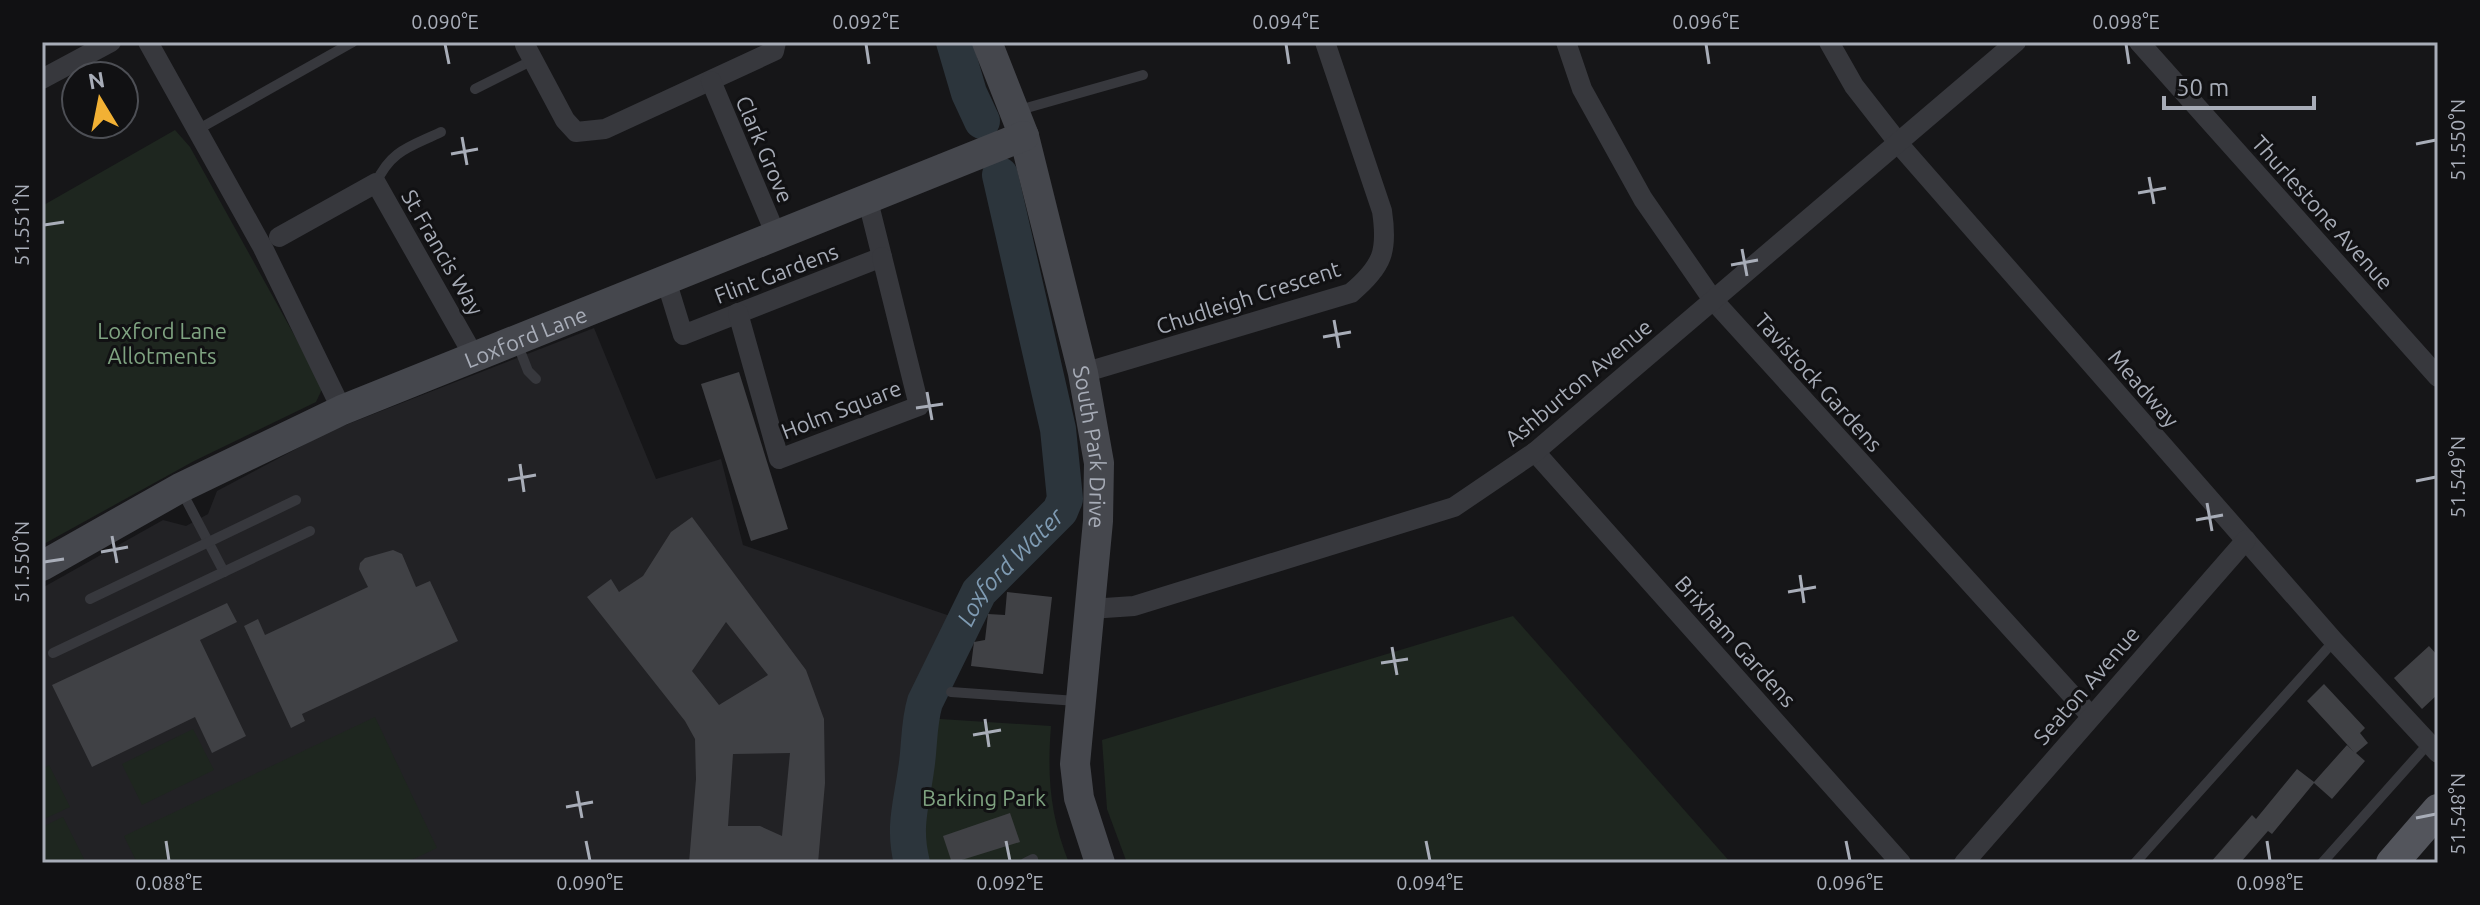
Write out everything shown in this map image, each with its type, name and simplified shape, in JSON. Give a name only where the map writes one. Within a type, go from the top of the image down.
[{"type":"main road","points":[[2392,863],[2438,810]]},
{"type":"street","points":[[42,79],[111,42]]},
{"type":"street","points":[[148,42],[263,248],[342,410]]},
{"type":"street","points":[[529,53],[565,120],[576,132],[605,129],[774,51],[776,42]]},
{"type":"street","name":"South Park Drive","points":[[987,42],[1004,136],[1083,373],[1099,463],[1098,521],[1075,764],[1079,798],[1100,863]]},
{"type":"street","name":"Chudleigh Crescent","points":[[1083,373],[1351,293],[1367,280],[1381,261],[1386,238],[1382,211],[1325,42]]},
{"type":"street","name":"Tavistock Gardens","points":[[1566,42],[1582,89],[1643,199],[1713,300],[2091,716]]},
{"type":"street","name":"Meadway","points":[[1829,42],[1854,86],[1898,144],[2334,641],[2434,748]]},
{"type":"street","name":"Ashburton Avenue","points":[[1090,609],[1134,606],[1454,507],[1535,452],[2016,42]]},
{"type":"street","name":"Thurlestone Avenue","points":[[2139,42],[2438,377]]},
{"type":"street","name":"Clark Grove","points":[[711,81],[776,235]]},
{"type":"street","name":"Loxford Lane","points":[[42,566],[180,488],[342,410],[776,235],[1004,136]]},
{"type":"street","name":"St Francis Way","points":[[279,237],[376,183],[475,358]]},
{"type":"street","points":[[867,197],[882,257]]},
{"type":"street","name":"Flint Gardens","points":[[666,280],[683,335],[882,257]]},
{"type":"street","name":"Holm Square","points":[[738,313],[779,459],[919,406],[882,257]]},
{"type":"street","name":"Brixham Gardens","points":[[1535,452],[1901,863]]},
{"type":"street","name":"Seaton Avenue","points":[[1964,863],[2246,540]]},
{"type":"lane","points":[[197,130],[353,42]]},
{"type":"lane","points":[[475,89],[529,53]]},
{"type":"lane","points":[[1004,136],[1143,75]]},
{"type":"lane","points":[[376,183],[385,164],[399,153],[441,132]]},
{"type":"lane","points":[[516,341],[528,371],[536,379]]},
{"type":"lane","points":[[180,488],[224,572]]},
{"type":"lane","points":[[90,599],[296,500]]},
{"type":"lane","points":[[53,653],[310,531]]},
{"type":"lane","points":[[2135,863],[2334,641]]},
{"type":"lane","points":[[951,692],[1079,701]]},
{"type":"lane","points":[[2322,863],[2434,748]]},
{"type":"lane","points":[[1025,863],[1033,859],[1034,863]]},
{"type":"shaded area","points":[[594,328],[656,479],[721,459],[743,545],[953,617],[912,703],[907,762],[896,821],[895,841],[901,863],[42,863],[42,588],[163,520],[186,526],[208,514],[217,491],[330,431]]},
{"type":"green space","name":"Loxford Lane Allotments","points":[[175,130],[190,147],[323,387],[316,402],[194,461],[42,545],[42,206]]},
{"type":"green space","points":[[1513,616],[1731,863],[1127,863],[1107,809],[1102,740]]},
{"type":"green space","points":[[375,717],[437,848],[405,863],[137,863],[124,836]]},
{"type":"green space","name":"Barking Park","points":[[925,718],[1051,726],[1051,796],[1069,863],[919,863],[911,830],[922,767]]},
{"type":"green space","points":[[193,729],[214,770],[142,805],[122,764]]},
{"type":"green space","points":[[49,765],[70,807],[42,820],[42,769]]},
{"type":"green space","points":[[63,817],[86,863],[42,863],[42,827]]},
{"type":"building","points":[[739,372],[788,529],[751,541],[701,384]]},
{"type":"building","points":[[692,517],[806,670],[824,719],[825,783],[818,863],[689,863],[696,779],[695,739],[685,721],[587,597],[611,579],[619,592],[643,576],[671,532]],"holes":[[[726,622],[768,675],[719,705],[692,671]],[[790,753],[782,836],[760,826],[728,826],[733,754]]]},
{"type":"building","points":[[393,550],[402,554],[416,587],[430,581],[458,641],[302,714],[305,721],[291,728],[244,626],[258,619],[265,635],[368,587],[359,569],[360,563],[365,558]]},
{"type":"building","points":[[1007,592],[1052,597],[1043,674],[971,666],[974,642],[985,640],[988,614],[1005,615]]},
{"type":"building","points":[[227,603],[237,622],[200,640],[246,736],[212,753],[195,717],[92,767],[52,685]]},
{"type":"building","points":[[2429,646],[2438,656],[2438,694],[2422,709],[2394,678]]},
{"type":"building","points":[[2324,684],[2365,728],[2360,733],[2368,743],[2356,753],[2365,761],[2332,799],[2314,783],[2272,834],[2268,831],[2240,863],[2210,863],[2252,815],[2256,819],[2297,769],[2314,782],[2347,745],[2354,752],[2307,701]]},
{"type":"building","points":[[1010,813],[1020,842],[952,863],[943,836]]},
{"type":"waterway","name":"Loxford Water","points":[[954,42],[969,93],[982,121]]},
{"type":"waterway","name":"Loxford Water","points":[[912,863],[909,816],[925,702],[979,592],[1060,511],[1065,499],[1058,429],[1000,175]]}]
